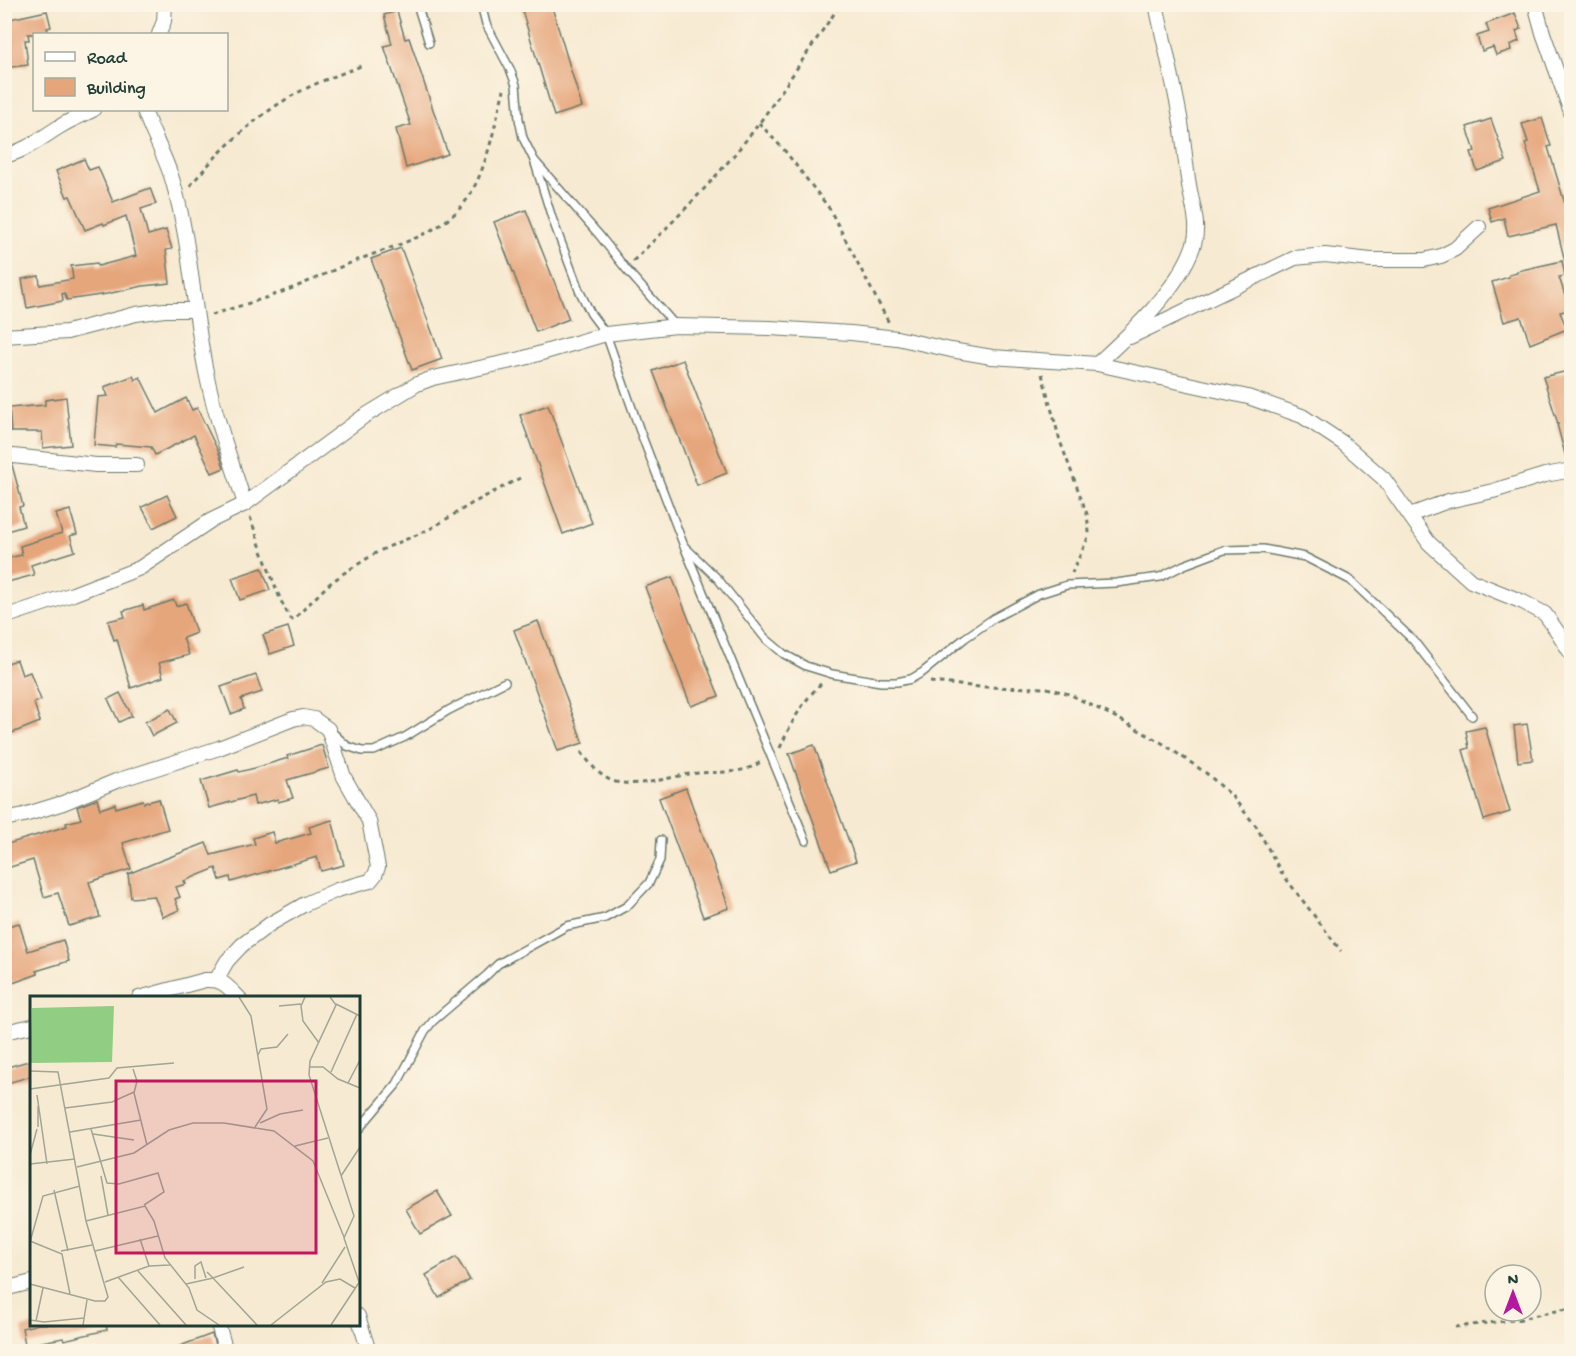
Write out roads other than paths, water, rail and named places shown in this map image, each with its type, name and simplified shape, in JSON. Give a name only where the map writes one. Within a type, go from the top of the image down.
[{"type":"street","points":[[159,33],[164,21],[165,4]]},
{"type":"street","points":[[1097,364],[1123,341],[1168,291],[1188,260],[1195,241],[1196,219],[1189,187],[1180,118],[1156,4]]},
{"type":"street","points":[[1535,4],[1542,33],[1572,115]]},
{"type":"street","points":[[4,156],[31,146],[78,116],[90,111]]},
{"type":"street","points":[[144,111],[173,181],[192,276],[195,315],[206,373],[217,420],[245,504]]},
{"type":"street","points":[[1123,341],[1295,258],[1325,255],[1371,260],[1424,260],[1441,256],[1455,249],[1479,227]]},
{"type":"street","points":[[4,336],[67,332],[136,314],[164,310],[195,315]]},
{"type":"street","points":[[4,617],[140,568],[210,521],[245,504],[363,417],[417,384],[433,378],[521,359],[606,334],[676,326],[851,333],[897,338],[981,355],[1097,364],[1248,397],[1302,416],[1343,443],[1384,479],[1429,543],[1471,581],[1523,602],[1545,614],[1572,655]]},
{"type":"street","points":[[4,455],[96,465],[137,465]]},
{"type":"street","points":[[1410,515],[1448,501],[1572,470]]},
{"type":"street","points":[[4,819],[63,803],[116,782],[219,748],[293,718],[314,718],[328,729],[344,777],[369,821],[378,867],[370,881],[337,890],[304,904],[270,924],[242,945],[216,980]]},
{"type":"street","points":[[146,996],[206,980],[216,980],[226,985],[237,996]]},
{"type":"street","points":[[4,1032],[30,1026]]},
{"type":"street","points":[[4,1289],[30,1282]]},
{"type":"street","points":[[360,1323],[369,1352]]},
{"type":"street","points":[[219,1326],[226,1352]]},
{"type":"lane","points":[[417,4],[429,43]]},
{"type":"lane","points":[[481,4],[486,24],[516,85],[523,138],[534,160],[552,218],[579,291],[591,314],[606,334],[684,546],[806,841]]},
{"type":"lane","points":[[534,160],[676,326]]},
{"type":"lane","points":[[684,546],[718,579],[741,609],[784,654],[806,666],[832,674],[881,682],[911,679],[994,618],[1039,594],[1067,585],[1116,583],[1160,577],[1224,550],[1263,549],[1305,557],[1350,580],[1413,640],[1472,716]]},
{"type":"lane","points":[[328,729],[347,746],[362,751],[374,751],[405,737],[449,710],[506,682]]},
{"type":"lane","points":[[360,1128],[397,1084],[425,1031],[433,1021],[498,964],[567,926],[605,918],[627,906],[649,882],[660,860],[661,840]]}]
